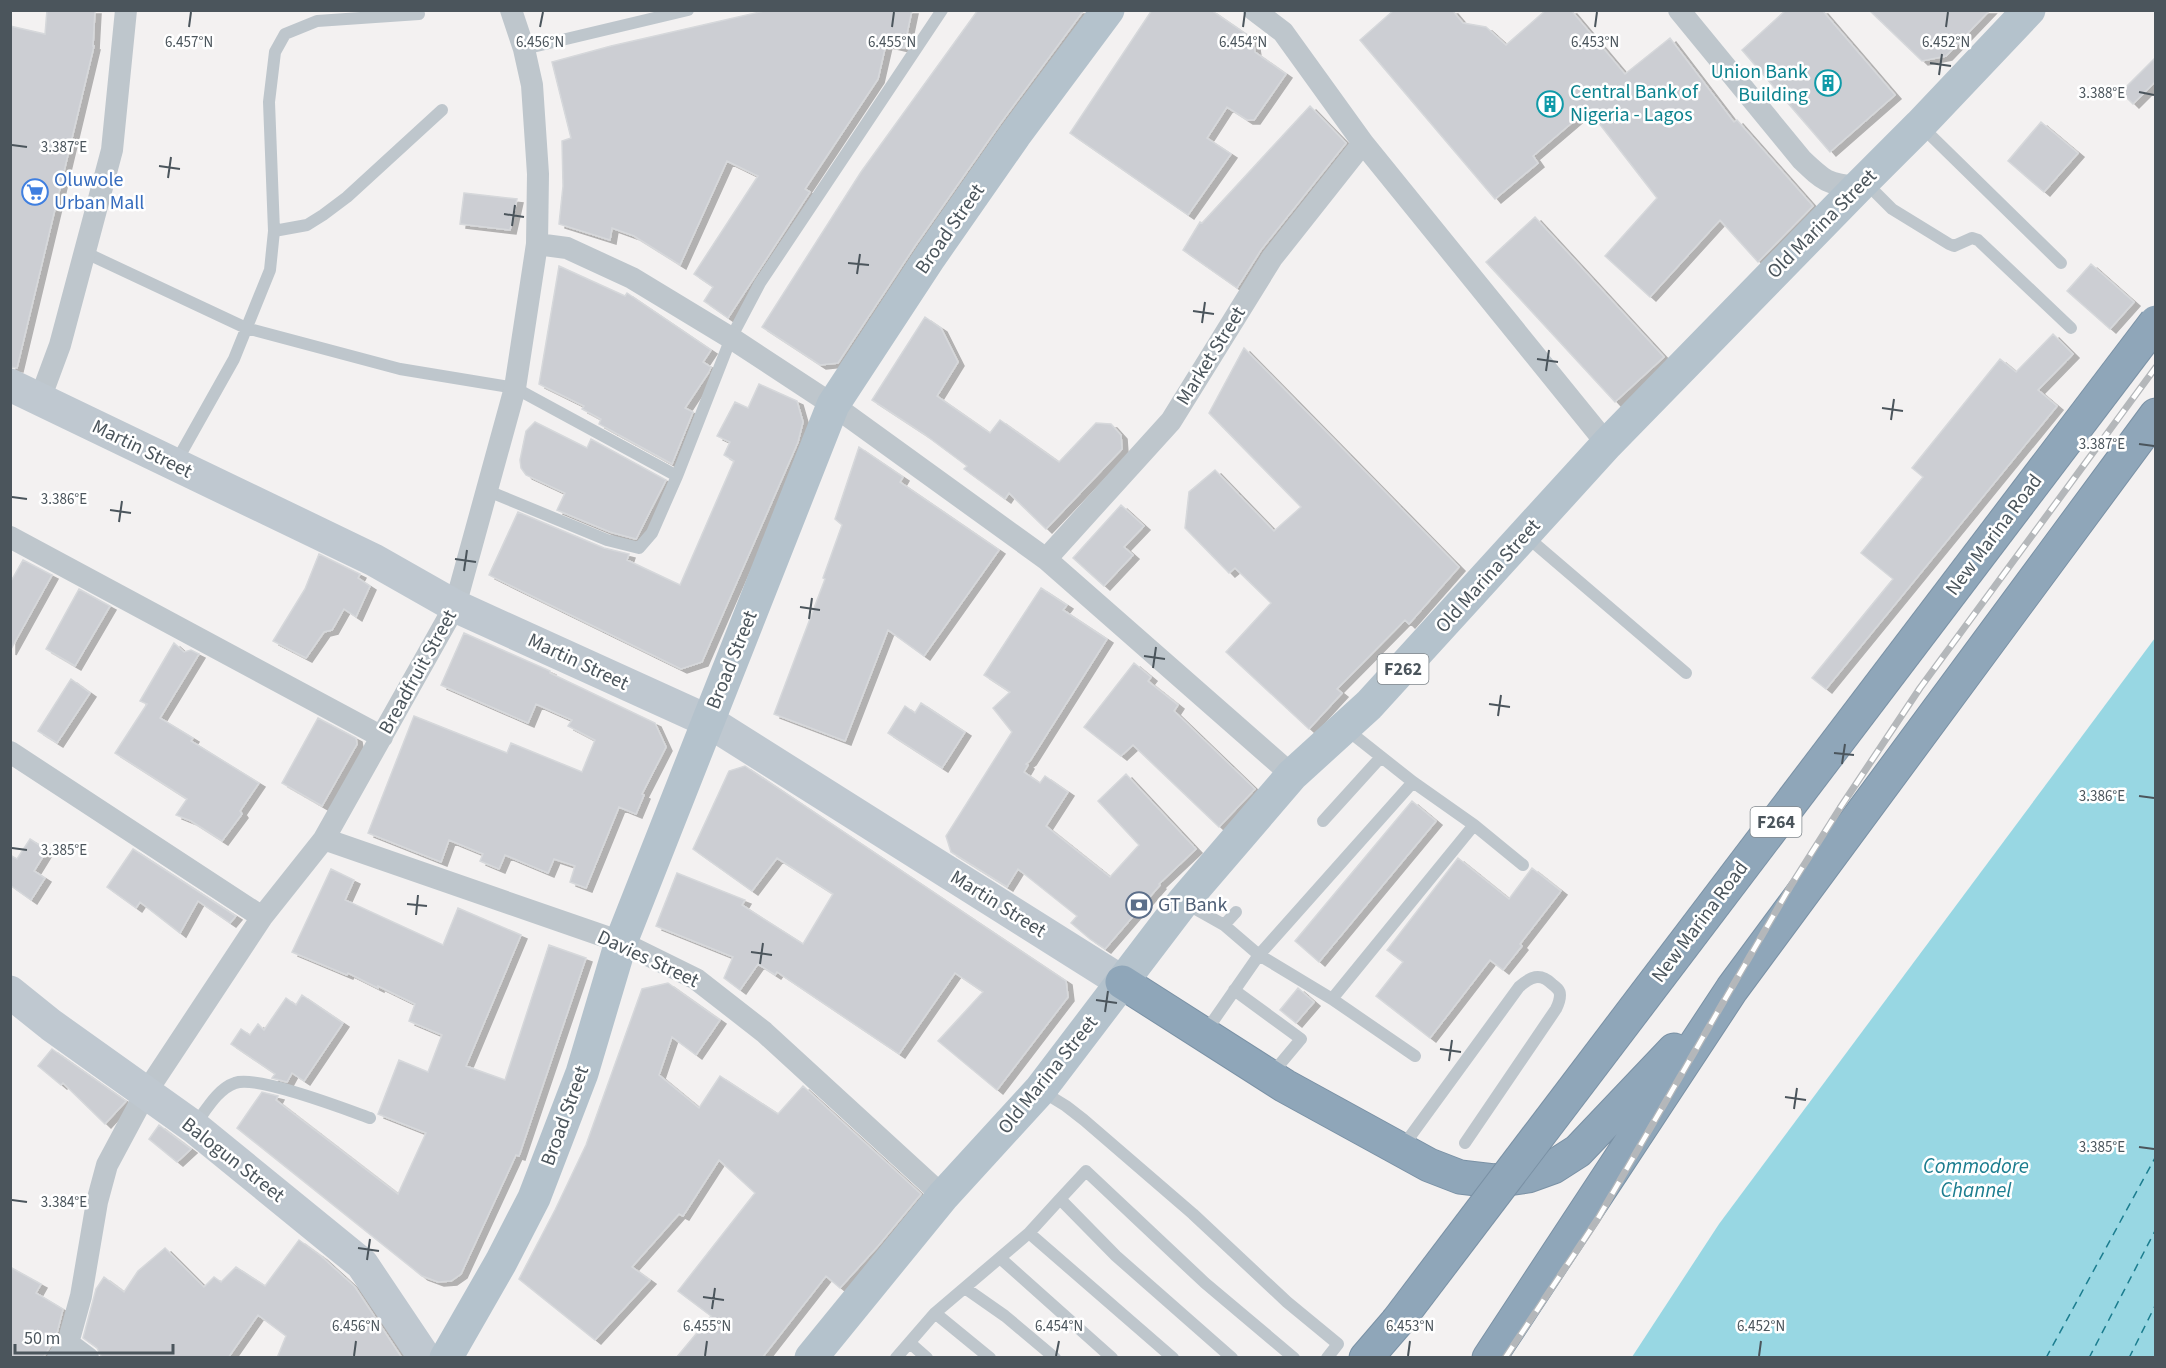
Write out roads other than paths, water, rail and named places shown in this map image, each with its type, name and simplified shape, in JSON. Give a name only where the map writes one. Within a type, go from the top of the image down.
[{"type":"highway","name":"New Marina Road","points":[[1397,1322],[2156,322]]},
{"type":"highway","points":[[1489,1358],[1732,989],[2156,415]]},
{"type":"highway","points":[[1122,982],[1269,1076],[1429,1165],[1460,1178],[1494,1181],[1528,1176],[1553,1167],[1578,1151],[1732,989]]},
{"type":"highway","name":"F264","points":[[1366,1358],[1397,1322]]},
{"type":"highway","points":[[1374,1358],[1397,1322]]},
{"type":"main road","name":"Broad Street","points":[[446,1358],[501,1262],[534,1198],[582,1073],[621,942],[833,405],[930,257],[1108,10]]},
{"type":"main road","name":"Old Marina Street","points":[[812,1358],[943,1196],[1040,1090],[1184,902],[1292,775],[1369,705],[1607,444],[1920,125],[2023,13]]},
{"type":"street","points":[[18,389],[60,345],[112,150],[126,10]]},
{"type":"street","name":"Breadfruit Street","points":[[63,1350],[81,1296],[97,1202],[107,1165],[145,1094],[262,917],[324,839],[455,606],[515,388],[537,244],[538,174],[532,85],[524,49],[511,10]]},
{"type":"street","points":[[1254,10],[1283,32],[1363,143],[1607,444]]},
{"type":"street","points":[[1679,10],[1819,176],[1834,185],[1861,184]]},
{"type":"street","name":"Market Street","points":[[1046,559],[1171,421],[1272,258],[1363,143]]},
{"type":"street","points":[[537,244],[567,248],[632,278],[731,338],[833,405],[1046,559],[1292,775]]},
{"type":"street","name":"Martin Street","points":[[18,389],[374,560],[455,606],[708,721],[1122,982]]},
{"type":"street","points":[[10,537],[382,737]]},
{"type":"street","points":[[10,752],[262,917]]},
{"type":"street","name":"Davies Street","points":[[324,839],[621,942],[696,979],[764,1032],[943,1196]]},
{"type":"street","name":"Balogun Street","points":[[10,992],[145,1094],[194,1127],[362,1264],[425,1358]]},
{"type":"street","points":[[63,1350],[88,1358]]},
{"type":"lane","points":[[524,49],[688,10]]},
{"type":"lane","points":[[488,491],[607,540],[639,548],[652,533],[731,338],[760,283],[942,11]]},
{"type":"lane","points":[[174,465],[234,359],[270,270],[274,231],[269,102],[275,52],[285,34],[317,21],[419,14]]},
{"type":"lane","points":[[274,231],[307,225],[324,215],[347,197],[442,110]]},
{"type":"lane","points":[[1920,125],[2061,263]]},
{"type":"lane","points":[[1861,184],[1892,209],[1949,244],[1954,246],[1972,238],[1978,240],[2071,328]]},
{"type":"lane","points":[[84,252],[246,328],[400,369],[515,388],[677,476]]},
{"type":"lane","points":[[1525,535],[1686,674]]},
{"type":"lane","points":[[1344,728],[1413,782],[1474,825],[1523,865]]},
{"type":"lane","points":[[1323,821],[1381,757]]},
{"type":"lane","points":[[1204,1035],[1259,955],[1413,782]]},
{"type":"lane","points":[[1332,999],[1474,825]]},
{"type":"lane","points":[[1184,902],[1224,925],[1259,955],[1332,999],[1415,1056]]},
{"type":"lane","points":[[1224,925],[1236,912]]},
{"type":"lane","points":[[1401,1150],[1520,987],[1528,978],[1538,976],[1547,979],[1559,990],[1561,997],[1556,1009],[1465,1143]]},
{"type":"lane","points":[[1234,990],[1301,1040],[1269,1076]]},
{"type":"lane","points":[[194,1127],[221,1091],[237,1082],[273,1086],[370,1118]]},
{"type":"lane","points":[[1040,1090],[1066,1106],[1094,1128],[1193,1214],[1287,1302],[1338,1344],[1327,1358]]},
{"type":"lane","points":[[896,1358],[935,1313],[1029,1233],[1086,1171],[1205,1283],[1294,1358]]},
{"type":"lane","points":[[1060,1199],[1116,1256],[1232,1358]]},
{"type":"lane","points":[[1029,1233],[1173,1358]]},
{"type":"lane","points":[[1000,1258],[1112,1358]]},
{"type":"lane","points":[[965,1288],[1005,1316],[1055,1358]]},
{"type":"lane","points":[[935,1313],[990,1358]]},
{"type":"lane","points":[[910,1343],[927,1358]]},
{"type":"water","name":"Commodore Channel","points":[[2155,638],[2155,1357],[1632,1357],[1719,1224]]},
{"type":"railway","points":[[1505,1358],[1597,1220],[1790,887],[1840,808],[1920,688],[2156,367]]},
{"type":"place","name":"Union Bank Building","points":[[1828,83]]},
{"type":"place","name":"Central Bank of Nigeria - Lagos","points":[[1550,104]]},
{"type":"place","name":"Oluwole Urban Mall","points":[[35,192]]},
{"type":"place","name":"GT Bank","points":[[1139,905]]}]
